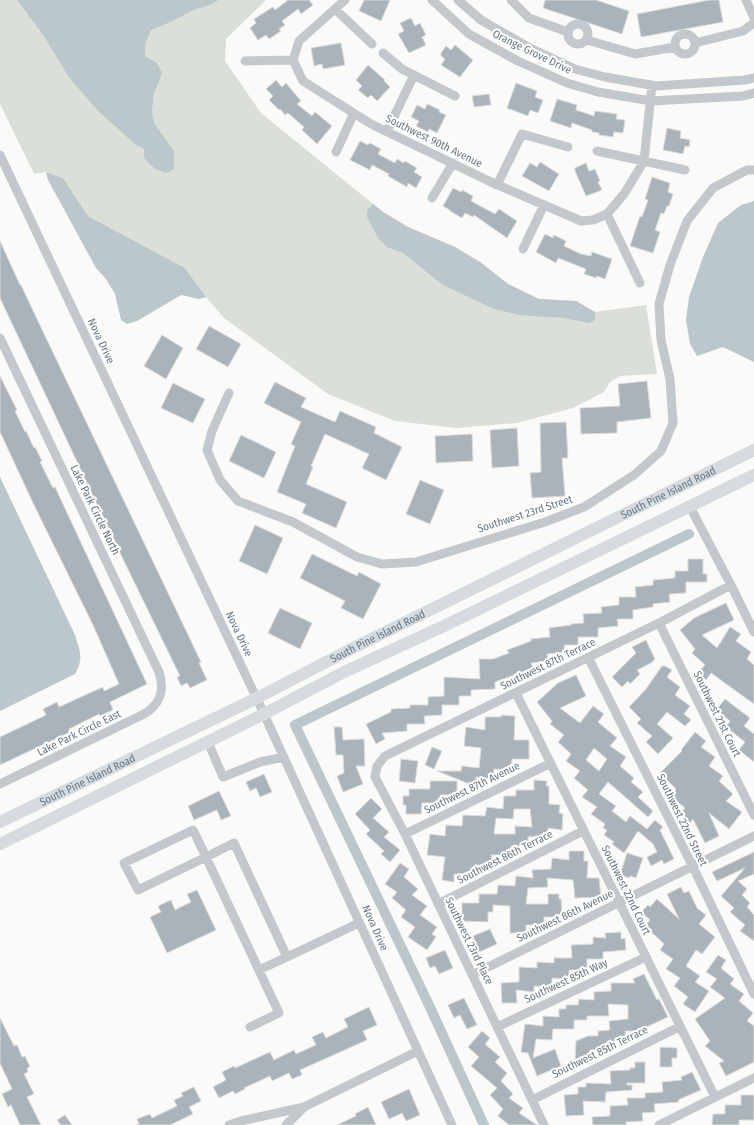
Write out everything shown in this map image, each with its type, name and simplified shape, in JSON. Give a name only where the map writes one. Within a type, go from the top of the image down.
[{"type":"main road","name":"South Pine Island Road","points":[[0,822],[257,698],[355,647],[754,450]]},
{"type":"main road","name":"South Pine Island Road","points":[[0,844],[264,714],[344,672],[444,626],[754,475]]},
{"type":"street","points":[[245,61],[293,60],[299,41],[345,0]]},
{"type":"street","name":"Orange Grove Drive","points":[[432,0],[469,34],[518,61],[567,84],[598,92],[651,101],[736,96],[754,92]]},
{"type":"street","name":"Orange Grove Drive","points":[[458,0],[481,20],[528,47],[575,69],[605,77],[652,85],[712,83],[754,78]]},
{"type":"street","points":[[511,0],[529,18],[568,32]]},
{"type":"street","points":[[746,0],[754,18]]},
{"type":"street","points":[[335,9],[372,44]]},
{"type":"street","points":[[695,43],[743,31],[754,23]]},
{"type":"street","points":[[580,24],[586,28],[588,34],[586,40],[581,44],[574,44],[569,39],[568,32],[571,26],[580,24]]},
{"type":"street","points":[[683,34],[689,35],[695,43],[693,50],[688,54],[681,54],[678,52],[674,43],[677,37],[683,34]]},
{"type":"street","points":[[586,40],[636,54],[675,47]]},
{"type":"street","points":[[382,53],[402,69],[455,96]]},
{"type":"street","name":"Southwest 90th Avenue","points":[[293,60],[303,81],[371,124],[387,132],[498,185],[581,221],[593,220],[607,214]]},
{"type":"street","points":[[387,132],[414,75]]},
{"type":"street","points":[[640,283],[607,214],[624,194],[644,161],[652,85]]},
{"type":"street","points":[[336,152],[354,113]]},
{"type":"street","points":[[498,185],[522,134],[568,147]]},
{"type":"street","points":[[596,151],[685,170]]},
{"type":"street","name":"Nova Drive","points":[[0,155],[257,698],[452,1125]]},
{"type":"street","points":[[432,198],[453,163]]},
{"type":"street","name":"Southwest 23rd Street","points":[[229,393],[212,432],[207,450],[220,480],[238,501],[293,522],[357,557],[382,564],[416,562],[545,522],[584,507],[634,476],[662,451],[673,423],[670,379],[661,340],[659,304],[670,265],[687,221],[713,188],[747,170],[754,170]]},
{"type":"street","points":[[524,248],[544,205]]},
{"type":"street","name":"Lake Park Circle North","points":[[0,338],[159,672],[162,686],[161,694]]},
{"type":"street","points":[[690,507],[751,618],[754,632]]},
{"type":"street","name":"Southwest 87th Terrace","points":[[377,766],[385,756],[659,623],[731,584]]},
{"type":"street","name":"Southwest 21st Court","points":[[659,623],[754,815]]},
{"type":"street","name":"Southwest 22nd Street","points":[[588,657],[754,994]]},
{"type":"street","name":"Southwest 22nd Court","points":[[516,693],[715,1097]]},
{"type":"street","name":"Lake Park Circle East","points":[[0,784],[144,714],[154,707],[161,694]]},
{"type":"street","points":[[208,742],[224,777],[260,762],[284,756]]},
{"type":"street","name":"Southwest 87th Avenue","points":[[405,834],[551,763]]},
{"type":"street","name":"Southwest 23rd Place","points":[[377,766],[375,777],[405,834],[544,1125]]},
{"type":"street","points":[[250,1027],[279,1013],[206,856],[193,830],[124,863],[138,890],[206,856],[234,843],[287,957]]},
{"type":"street","name":"Southwest 86th Terrace","points":[[438,904],[583,831]]},
{"type":"street","name":"Southwest 86th Avenue","points":[[472,975],[754,836]]},
{"type":"street","points":[[259,970],[359,923]]},
{"type":"street","name":"Southwest 85th Way","points":[[497,1027],[646,957]]},
{"type":"street","name":"Southwest 85th Terrace","points":[[532,1100],[680,1027]]},
{"type":"street","points":[[229,1125],[241,1120],[304,1107],[418,1051]]},
{"type":"street","points":[[659,1125],[754,1078]]},
{"type":"street","points":[[286,1125],[304,1107]]},
{"type":"shaded area","points":[[0,0],[17,0],[43,35],[136,145],[144,149],[174,151],[155,124],[152,112],[154,94],[160,79],[156,62],[145,56],[145,45],[151,30],[219,0],[266,0],[226,39],[225,61],[261,113],[383,212],[408,227],[455,247],[480,262],[508,284],[539,299],[576,301],[595,312],[646,305],[657,374],[620,376],[610,382],[604,392],[573,408],[517,423],[456,428],[395,421],[328,394],[224,318],[206,297],[185,268],[88,216],[63,178],[46,172],[34,174],[0,104]]},
{"type":"shaded area","points":[[17,0],[219,0],[151,30],[145,45],[145,56],[156,62],[162,72],[154,94],[152,112],[155,124],[174,151],[174,169],[166,173],[155,169],[144,158],[144,149],[136,145],[97,110],[69,77],[43,35]]},
{"type":"shaded area","points":[[46,172],[63,178],[88,216],[185,268],[206,297],[199,299],[181,295],[137,321],[127,324],[121,320],[115,294],[106,279],[96,268],[48,180]]},
{"type":"shaded area","points":[[754,201],[754,362],[723,347],[697,356],[690,344],[686,320],[689,297],[703,257],[718,223],[741,205]]},
{"type":"shaded area","points":[[373,204],[408,227],[455,247],[480,262],[508,284],[539,299],[576,301],[595,312],[595,320],[590,323],[563,318],[519,315],[494,309],[443,285],[403,253],[387,247],[378,238],[367,217],[367,210]]},
{"type":"shaded area","points":[[0,477],[75,635],[80,650],[80,664],[75,674],[0,711]]},
{"type":"building","points":[[288,0],[309,0],[313,5],[301,14],[298,9],[282,21],[285,25],[279,29],[281,31],[269,39],[266,35],[258,40],[250,28],[256,23],[254,19],[273,7],[275,10]]},
{"type":"building","points":[[364,0],[390,0],[381,21],[359,11]]},
{"type":"building","points":[[545,0],[596,0],[629,11],[622,34],[543,8]]},
{"type":"building","points":[[709,0],[719,0],[723,22],[641,37],[637,14]]},
{"type":"building","points":[[411,18],[415,26],[420,23],[426,35],[422,37],[426,45],[409,53],[398,34],[404,31],[400,23]]},
{"type":"building","points":[[341,43],[345,65],[323,69],[322,64],[314,66],[311,48]]},
{"type":"building","points":[[455,45],[473,60],[460,77],[441,65],[445,59],[441,56],[441,53],[446,46],[451,50]]},
{"type":"building","points":[[368,65],[385,80],[384,81],[390,87],[377,101],[371,95],[368,98],[358,90],[362,86],[356,80]]},
{"type":"building","points":[[276,80],[282,87],[286,83],[301,101],[297,104],[312,116],[315,112],[332,126],[317,144],[302,130],[304,127],[288,113],[285,115],[269,100],[273,96],[266,89]]},
{"type":"building","points":[[516,83],[537,91],[535,97],[543,100],[538,113],[530,110],[528,116],[507,108]]},
{"type":"building","points":[[489,94],[491,105],[474,107],[472,96]]},
{"type":"building","points":[[557,99],[577,105],[576,110],[594,116],[595,111],[617,114],[616,119],[625,120],[623,133],[614,132],[613,137],[599,135],[599,133],[592,132],[592,130],[572,123],[571,128],[550,121]]},
{"type":"building","points":[[427,104],[440,110],[439,112],[446,115],[437,133],[429,129],[428,132],[416,126],[419,121],[411,117],[417,105],[425,109]]},
{"type":"building","points":[[667,128],[681,131],[680,138],[690,140],[689,147],[685,146],[683,154],[663,150]]},
{"type":"building","points":[[360,141],[368,145],[370,143],[381,149],[378,154],[395,163],[397,159],[404,163],[405,161],[417,168],[414,172],[422,177],[416,188],[408,183],[407,187],[388,176],[389,174],[372,165],[370,170],[350,160]]},
{"type":"building","points":[[540,162],[559,174],[549,191],[522,176],[530,163],[537,167]]},
{"type":"building","points":[[586,163],[589,171],[595,169],[600,181],[598,182],[602,190],[586,196],[575,168]]},
{"type":"building","points":[[652,177],[670,183],[668,192],[673,194],[669,206],[667,206],[664,214],[661,213],[655,230],[660,232],[653,253],[630,246],[640,216],[642,217],[648,200],[645,199]]},
{"type":"building","points":[[453,188],[461,192],[462,190],[473,196],[471,201],[495,214],[499,209],[517,221],[507,238],[474,215],[473,217],[465,213],[462,218],[443,206]]},
{"type":"building","points":[[545,234],[553,238],[554,235],[566,241],[564,246],[581,254],[591,256],[592,252],[612,259],[605,279],[584,274],[586,269],[558,258],[556,263],[536,252]]},
{"type":"building","points":[[0,241],[201,662],[199,663],[207,680],[190,688],[187,683],[181,686],[177,677],[180,676],[122,557],[0,298]]},
{"type":"building","points":[[209,326],[241,344],[228,367],[196,349]]},
{"type":"building","points":[[162,335],[183,348],[166,379],[144,366]]},
{"type":"building","points":[[0,376],[17,410],[15,411],[25,432],[26,431],[42,461],[40,462],[53,488],[55,487],[147,684],[110,702],[113,710],[100,716],[99,714],[69,729],[70,732],[0,765],[0,737],[46,715],[43,709],[57,702],[59,707],[103,687],[104,691],[119,684],[93,625],[0,432]]},
{"type":"building","points":[[647,381],[651,418],[617,422],[617,433],[581,434],[580,408],[620,406],[618,384]]},
{"type":"building","points":[[275,382],[306,398],[301,407],[335,422],[340,411],[376,427],[374,433],[402,447],[386,480],[362,468],[369,454],[325,434],[311,466],[313,467],[306,484],[347,502],[336,528],[302,513],[306,504],[277,492],[295,446],[291,444],[301,422],[264,403]]},
{"type":"building","points":[[173,383],[205,399],[193,423],[161,408]]},
{"type":"building","points":[[566,422],[568,458],[562,458],[565,496],[532,498],[530,473],[541,472],[540,423]]},
{"type":"building","points":[[517,428],[519,466],[492,468],[490,430]]},
{"type":"building","points":[[472,434],[473,461],[436,463],[435,436]]},
{"type":"building","points":[[241,435],[276,452],[264,478],[229,461]]},
{"type":"building","points":[[420,480],[444,490],[430,524],[406,514]]},
{"type":"building","points":[[255,525],[283,538],[267,574],[239,561]]},
{"type":"building","points":[[312,554],[357,576],[359,572],[381,584],[363,619],[341,608],[345,601],[300,578]]},
{"type":"building","points":[[688,559],[703,559],[703,574],[707,574],[707,582],[686,582],[686,593],[669,594],[670,602],[653,604],[653,607],[633,610],[633,619],[617,619],[618,626],[598,628],[598,637],[578,637],[578,645],[564,645],[565,652],[547,654],[548,661],[531,663],[533,668],[495,682],[495,689],[471,690],[471,696],[459,696],[459,705],[442,705],[442,715],[424,716],[425,724],[407,724],[407,731],[382,733],[385,739],[376,744],[366,724],[391,712],[391,709],[410,708],[410,705],[428,705],[428,697],[444,696],[444,677],[480,679],[479,659],[493,659],[509,653],[507,650],[531,641],[531,639],[550,637],[549,628],[584,623],[583,614],[602,613],[601,607],[619,605],[619,597],[636,597],[635,587],[653,585],[653,580],[675,578],[675,571],[688,571]]},
{"type":"building","points":[[726,603],[734,620],[702,635],[717,648],[730,627],[741,634],[736,641],[751,652],[747,659],[754,665],[754,704],[711,673],[706,680],[698,673],[705,665],[692,653],[695,649],[680,630],[694,618]]},
{"type":"building","points":[[280,608],[312,623],[300,649],[268,633]]},
{"type":"building","points":[[646,640],[655,659],[651,663],[637,670],[640,674],[630,684],[628,681],[622,687],[612,677],[636,653],[632,647]]},
{"type":"building","points":[[662,666],[672,670],[667,677],[680,687],[675,695],[690,706],[684,714],[691,720],[685,726],[667,712],[657,724],[673,738],[658,754],[646,742],[652,736],[637,723],[641,719],[629,707],[646,689]]},
{"type":"building","points":[[576,675],[586,696],[560,708],[580,723],[593,706],[604,714],[598,722],[617,738],[610,746],[626,757],[620,766],[634,778],[631,782],[643,792],[638,797],[653,811],[648,817],[608,782],[599,794],[616,806],[612,811],[626,822],[630,816],[647,829],[655,820],[663,827],[660,830],[674,859],[664,864],[662,860],[651,866],[647,857],[657,852],[653,844],[638,831],[624,853],[612,844],[614,842],[604,835],[607,830],[603,828],[605,824],[591,814],[597,807],[582,797],[588,790],[574,778],[580,771],[566,761],[571,754],[558,742],[564,735],[550,724],[552,721],[537,702],[558,683]],"holes":[[[594,748],[607,759],[599,771],[586,760]]]},
{"type":"building","points":[[725,699],[750,718],[744,726],[754,734],[754,762],[739,750],[745,742],[726,727],[730,721],[716,710]]},
{"type":"building","points":[[501,715],[515,716],[514,740],[529,740],[529,759],[512,759],[511,770],[494,769],[493,779],[476,777],[476,784],[467,783],[437,771],[461,771],[462,766],[479,768],[481,748],[464,746],[466,727],[485,730],[485,717],[501,717]]},
{"type":"building","points":[[334,727],[342,727],[343,740],[364,739],[365,766],[356,766],[363,784],[343,792],[337,776],[344,773],[343,755],[336,755]]},
{"type":"building","points":[[695,732],[706,741],[701,747],[715,757],[709,766],[723,776],[719,781],[733,794],[726,801],[742,812],[729,829],[709,813],[719,836],[705,843],[693,819],[690,823],[680,814],[685,808],[671,796],[676,789],[660,773],[682,751],[681,750]]},
{"type":"building","points":[[432,747],[442,751],[434,769],[425,765]]},
{"type":"building","points":[[401,759],[418,761],[415,783],[399,781]]},
{"type":"building","points":[[264,774],[272,792],[260,797],[256,788],[250,791],[246,782]]},
{"type":"building","points":[[534,780],[547,781],[546,786],[549,786],[549,804],[560,805],[559,813],[563,814],[562,830],[548,828],[548,835],[528,837],[528,842],[524,842],[523,846],[511,846],[511,855],[491,855],[492,865],[475,865],[474,874],[454,874],[454,882],[442,880],[445,857],[427,855],[430,834],[445,836],[446,825],[462,826],[463,815],[485,816],[487,807],[503,809],[504,796],[516,796],[516,790],[534,790]],"holes":[[[514,809],[530,809],[532,827],[515,826],[515,834],[494,834],[496,818],[513,819]]]},
{"type":"building","points":[[430,781],[457,781],[457,795],[440,795],[439,803],[422,803],[421,814],[406,814],[406,805],[403,805],[403,796],[409,796],[409,789],[430,789]]},
{"type":"building","points":[[219,791],[231,816],[221,820],[217,810],[194,820],[188,806]]},
{"type":"building","points":[[371,798],[382,809],[373,818],[389,832],[384,837],[400,850],[390,862],[381,854],[384,851],[366,834],[370,830],[355,814]]},
{"type":"building","points":[[569,851],[584,851],[584,861],[588,861],[587,878],[599,878],[601,897],[575,898],[573,880],[547,878],[548,887],[528,888],[526,904],[548,904],[548,894],[559,894],[559,899],[561,899],[562,917],[544,917],[544,925],[526,925],[526,933],[510,933],[510,906],[493,905],[493,912],[488,912],[488,922],[462,921],[462,903],[479,903],[479,894],[497,894],[498,885],[515,886],[516,876],[533,878],[532,870],[551,869],[552,858],[569,860]]},
{"type":"building","points":[[754,852],[754,874],[738,881],[747,889],[742,895],[750,903],[747,907],[754,915],[754,941],[740,931],[745,925],[730,912],[734,908],[721,896],[745,868],[717,881],[712,872]]},
{"type":"building","points":[[627,853],[643,858],[636,878],[630,876],[629,878],[620,875]]},
{"type":"building","points":[[400,863],[409,869],[404,877],[418,889],[412,895],[427,906],[420,915],[437,927],[432,934],[436,937],[427,950],[408,937],[415,927],[401,917],[406,910],[392,898],[397,892],[385,884]]},
{"type":"building","points":[[681,887],[684,893],[689,891],[697,908],[706,915],[699,924],[715,937],[702,954],[696,950],[686,966],[700,976],[695,982],[709,991],[695,1012],[683,1004],[688,997],[674,986],[680,978],[666,969],[673,959],[660,950],[664,944],[645,926],[650,920],[641,912],[648,905],[650,907],[657,899],[679,919],[667,894]]},
{"type":"building","points":[[197,890],[216,930],[167,953],[150,917],[161,912],[158,906],[171,900],[175,910],[191,902],[187,894]]},
{"type":"building","points":[[490,929],[497,944],[479,952],[473,936]]},
{"type":"building","points":[[621,932],[621,939],[625,938],[626,950],[603,952],[603,959],[587,959],[587,970],[569,970],[569,979],[552,978],[552,987],[534,986],[534,992],[516,990],[517,1003],[502,1003],[501,983],[519,982],[519,967],[537,968],[537,962],[554,963],[554,958],[572,958],[571,945],[593,944],[593,937],[606,938],[605,933]]},
{"type":"building","points":[[445,950],[453,968],[439,974],[435,966],[430,968],[426,958]]},
{"type":"building","points":[[718,955],[726,960],[721,968],[734,979],[730,984],[744,994],[739,1001],[753,1013],[747,1021],[754,1026],[754,1062],[726,1076],[719,1063],[724,1061],[705,1046],[710,1041],[695,1019],[725,998],[710,987],[717,979],[706,972]]},
{"type":"building","points":[[644,974],[657,1000],[659,999],[668,1017],[642,1029],[642,1031],[625,1031],[626,1040],[607,1042],[608,1049],[590,1050],[590,1061],[575,1061],[576,1041],[588,1036],[598,1036],[598,1031],[610,1030],[609,1021],[628,1019],[628,1005],[608,1004],[609,1016],[587,1016],[587,1020],[574,1020],[574,1029],[553,1029],[552,1040],[536,1039],[533,1058],[555,1049],[561,1066],[537,1076],[528,1053],[521,1052],[525,1024],[543,1026],[543,1016],[559,1017],[559,1009],[566,1009],[566,1005],[578,1005],[579,999],[594,1000],[594,992],[611,991],[611,983],[635,983],[633,979]]},
{"type":"building","points":[[464,998],[477,1025],[467,1029],[460,1015],[454,1018],[448,1005]]},
{"type":"building","points":[[369,1007],[377,1025],[363,1031],[367,1040],[300,1070],[302,1075],[292,1079],[289,1073],[272,1081],[270,1076],[244,1088],[245,1089],[235,1094],[233,1091],[219,1098],[213,1087],[226,1080],[222,1072],[234,1066],[235,1068],[270,1052],[274,1060],[294,1050],[296,1054],[316,1045],[312,1037],[323,1032],[326,1038],[348,1027],[344,1019]]},
{"type":"building","points":[[0,1018],[14,1046],[17,1045],[22,1057],[25,1056],[30,1067],[27,1068],[28,1072],[24,1074],[34,1094],[27,1097],[41,1125],[20,1125],[11,1105],[8,1107],[2,1094],[12,1089],[0,1063]]},
{"type":"building","points":[[482,1031],[490,1038],[485,1044],[500,1057],[495,1062],[507,1073],[501,1081],[513,1094],[509,1098],[523,1108],[519,1113],[537,1125],[509,1125],[498,1116],[503,1109],[490,1095],[497,1088],[471,1066],[479,1057],[468,1047]]},
{"type":"building","points":[[660,1047],[677,1048],[677,1058],[672,1058],[672,1067],[660,1067]]},
{"type":"building","points":[[635,1062],[645,1062],[645,1083],[627,1083],[627,1085],[632,1085],[632,1090],[606,1092],[605,1102],[583,1101],[584,1115],[566,1116],[564,1095],[578,1094],[578,1087],[586,1087],[586,1083],[611,1084],[610,1071],[630,1070],[630,1068],[635,1068]]},
{"type":"building","points":[[692,1072],[701,1090],[678,1100],[679,1102],[654,1104],[655,1112],[642,1113],[643,1121],[626,1122],[626,1125],[593,1125],[592,1117],[610,1116],[610,1106],[628,1105],[627,1098],[645,1098],[645,1093],[663,1092],[662,1082],[682,1080],[681,1077]]},
{"type":"building","points":[[194,1087],[201,1101],[189,1107],[193,1114],[170,1125],[136,1125],[139,1124],[137,1119],[150,1114],[152,1118],[177,1106],[174,1100],[183,1096],[181,1093]]},
{"type":"building","points":[[409,1089],[420,1115],[406,1121],[402,1113],[389,1119],[381,1102]]},
{"type":"building","points":[[741,1095],[754,1095],[754,1120],[739,1120],[739,1125],[712,1125],[713,1114],[725,1114],[725,1105],[741,1105]]},
{"type":"building","points":[[368,1107],[376,1125],[337,1125],[356,1116],[355,1114]]},
{"type":"building","points":[[65,1115],[72,1125],[61,1125],[57,1120]]},
{"type":"waterway","points":[[484,1125],[429,1005],[295,725],[689,534]]}]
